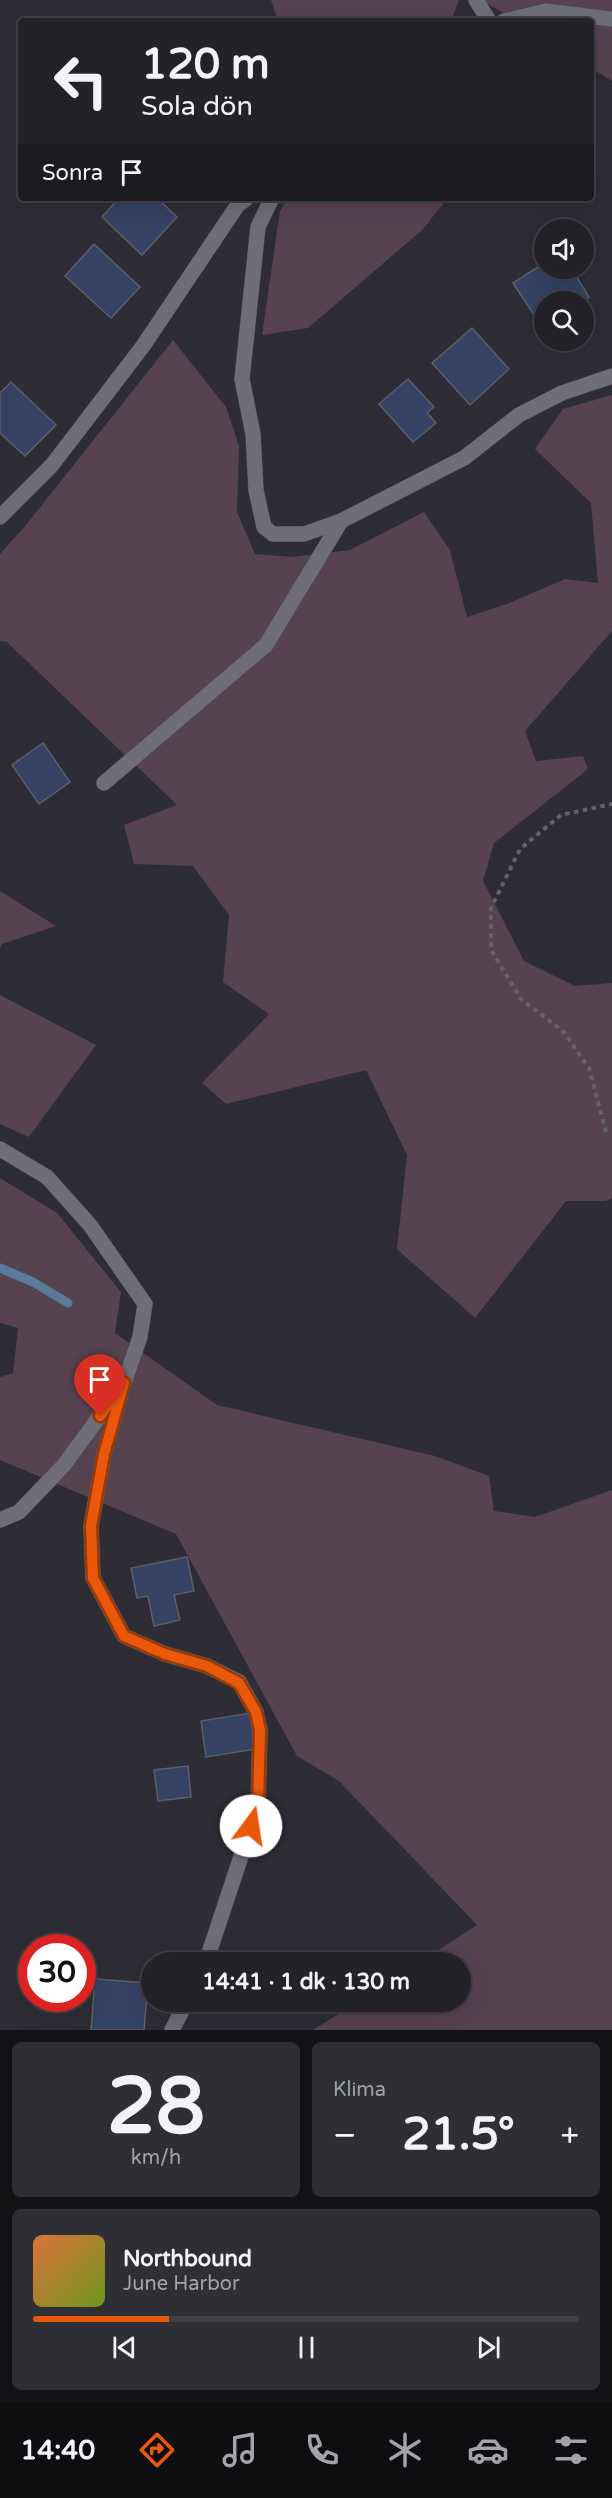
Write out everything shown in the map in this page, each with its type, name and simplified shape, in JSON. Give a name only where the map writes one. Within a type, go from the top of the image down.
[{"type":"street","points":[[476,0],[487,18]]},
{"type":"street","points":[[517,18],[546,11],[612,19]]},
{"type":"street","points":[[0,517],[52,465],[143,346],[237,206],[243,201]]},
{"type":"street","points":[[271,201],[258,227],[243,378],[253,434],[256,490],[264,527],[273,534],[304,534],[341,521],[464,458],[519,415],[562,393],[612,376]]},
{"type":"street","points":[[104,783],[266,645],[341,521]]},
{"type":"street","points":[[0,1149],[47,1177],[90,1225],[145,1304],[140,1337],[104,1454],[91,1526],[93,1578],[124,1636],[165,1654],[207,1666],[239,1683],[256,1712],[260,1730],[258,1805],[209,1952]]},
{"type":"street","points":[[0,1521],[19,1512],[64,1465],[124,1383]]},
{"type":"street","points":[[172,2030],[181,2012]]},
{"type":"path","points":[[606,1132],[589,1068],[563,1031],[521,999],[491,950],[491,908],[520,849],[561,815],[612,804]]},
{"type":"shaded area","points":[[271,0],[459,0],[452,18],[277,18]]},
{"type":"shaded area","points":[[482,0],[612,0],[612,81],[594,70],[594,18],[511,18]]},
{"type":"shaded area","points":[[286,201],[446,201],[422,230],[308,328],[262,335],[280,211]]},
{"type":"shaded area","points":[[173,340],[226,407],[239,446],[237,512],[255,554],[293,557],[350,550],[424,512],[450,550],[467,617],[507,604],[565,579],[598,583],[591,503],[535,449],[563,409],[612,395],[612,631],[525,731],[536,761],[583,756],[588,769],[494,843],[483,881],[524,961],[575,986],[612,983],[612,1198],[606,1201],[566,1201],[475,1318],[397,1249],[407,1155],[366,1070],[226,1104],[202,1083],[269,1014],[223,982],[229,915],[193,866],[134,864],[124,825],[177,805],[7,642],[0,641],[0,554],[26,525]]},
{"type":"shaded area","points":[[0,891],[56,926],[2,944],[0,949]]},
{"type":"shaded area","points":[[0,995],[96,1045],[29,1137],[0,1124]]},
{"type":"shaded area","points":[[0,1178],[57,1213],[121,1292],[115,1333],[217,1405],[435,1456],[489,1476],[494,1511],[535,1517],[612,1490],[612,2030],[313,2030],[342,2012],[471,2012],[471,1952],[435,1952],[477,1925],[339,1781],[297,1756],[176,1534],[0,1460],[0,1377],[13,1373],[18,1328],[0,1323]]},
{"type":"building","points":[[116,201],[160,201],[177,217],[142,255],[102,217]]},
{"type":"building","points":[[94,244],[140,287],[111,318],[65,276]]},
{"type":"building","points":[[534,269],[534,279],[578,279],[585,291],[534,291],[534,315],[513,283]]},
{"type":"building","points":[[472,328],[509,369],[470,405],[432,363]]},
{"type":"building","points":[[408,379],[434,407],[427,413],[436,423],[413,442],[379,404]]},
{"type":"building","points":[[11,382],[56,425],[25,456],[0,433],[0,393]]},
{"type":"building","points":[[43,743],[70,782],[39,804],[12,765]]},
{"type":"building","points":[[187,1557],[194,1591],[174,1595],[180,1620],[154,1626],[148,1596],[137,1598],[131,1568]]},
{"type":"building","points":[[251,1713],[256,1749],[206,1757],[201,1721]]},
{"type":"building","points":[[188,1766],[191,1797],[158,1801],[154,1770]]},
{"type":"building","points":[[96,1979],[141,1982],[141,2012],[146,2012],[144,2030],[91,2030],[92,2012],[96,2012]]},
{"type":"waterway","points":[[0,1268],[33,1282],[68,1303]]},
{"type":"route","points":[[100,1416],[124,1383],[104,1454],[91,1526],[93,1578],[124,1636],[165,1654],[207,1666],[239,1683],[256,1712],[260,1730],[258,1805],[251,1826]]}]
